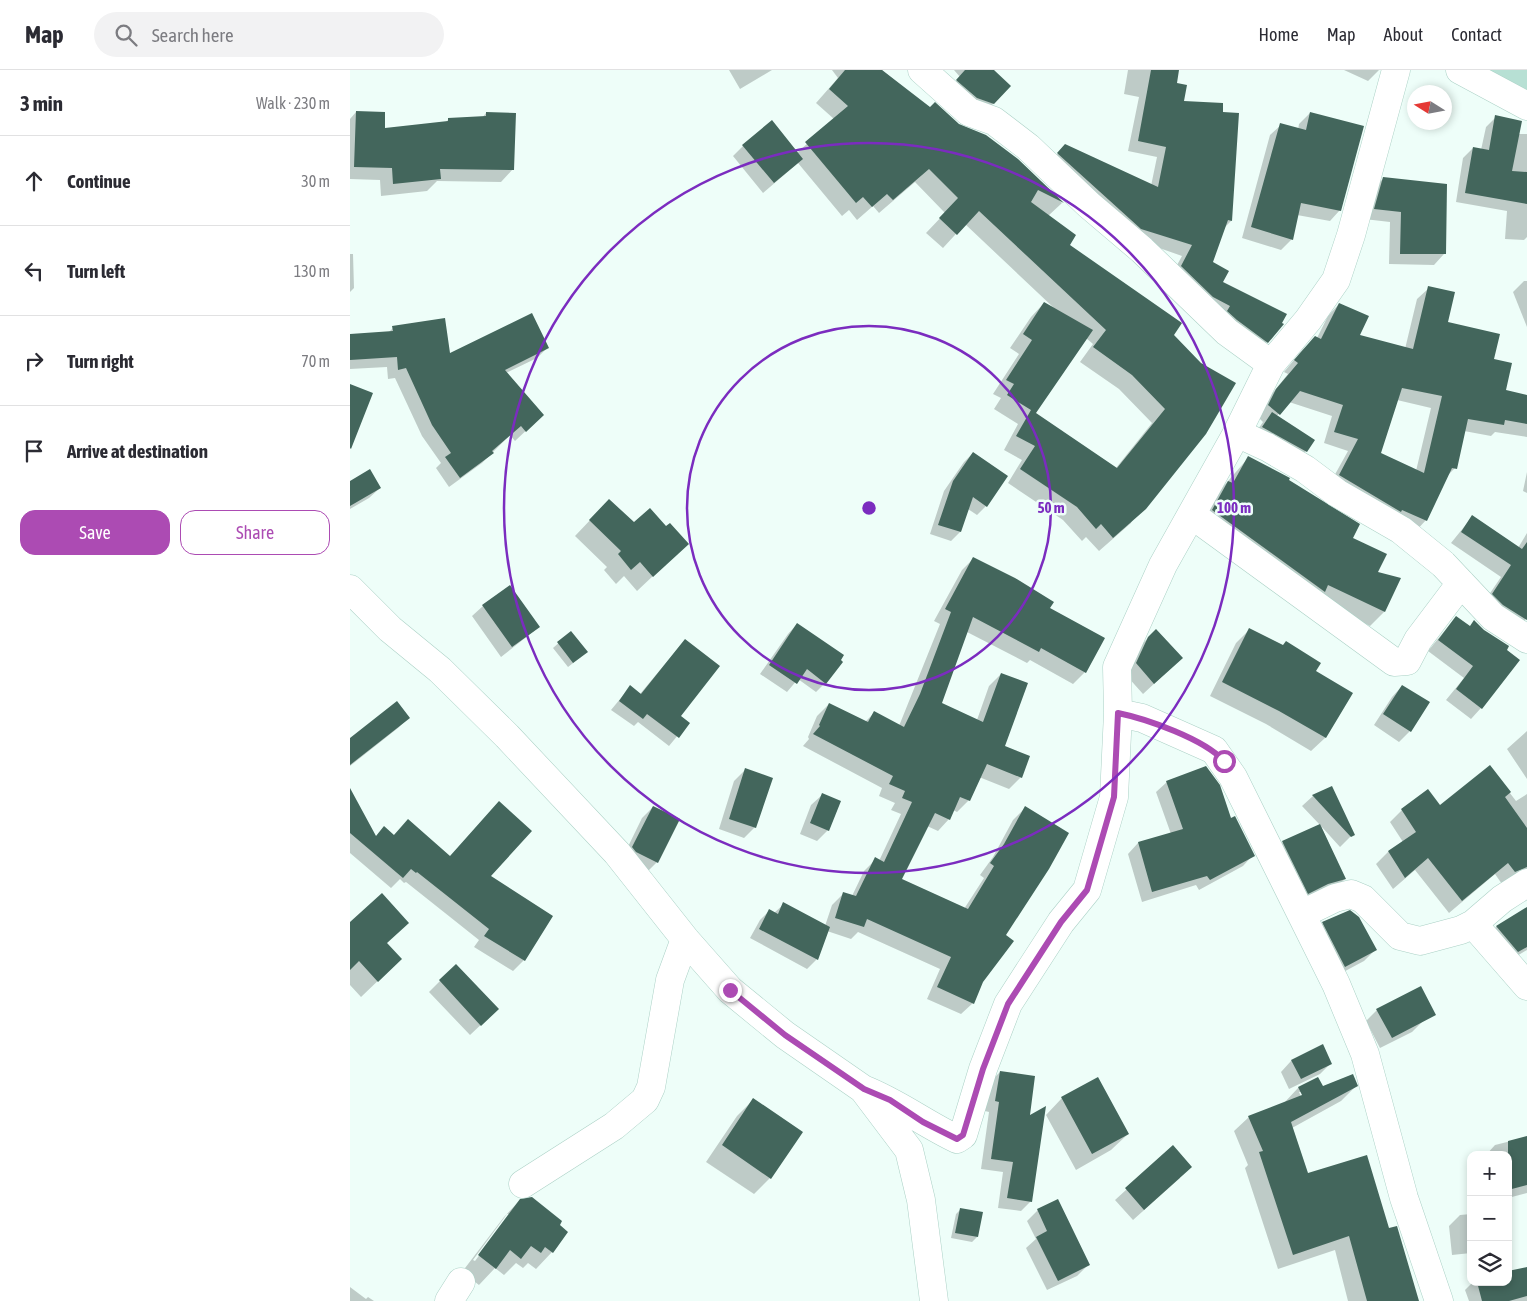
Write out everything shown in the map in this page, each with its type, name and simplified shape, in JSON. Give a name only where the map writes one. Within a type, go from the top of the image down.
[{"type":"street","points":[[922,70],[970,112],[994,121],[1028,147],[1089,205],[1142,250],[1227,332],[1271,364]]},
{"type":"street","points":[[350,589],[390,629],[440,670],[507,736],[617,854],[685,939],[730,990],[785,1035],[864,1089],[890,1100],[923,1122],[957,1139],[963,1135],[983,1069],[1008,1004],[1061,922],[1087,890],[1114,797],[1118,713],[1117,667],[1163,566],[1237,434],[1271,364],[1308,320],[1336,280],[1351,235],[1396,70]]},
{"type":"street","points":[[1460,70],[1527,106]]},
{"type":"street","points":[[1237,434],[1267,447],[1305,469],[1337,493],[1401,530],[1443,564],[1493,617],[1527,639]]},
{"type":"street","points":[[1192,515],[1394,662],[1407,661],[1418,640],[1461,583]]},
{"type":"street","points":[[1118,713],[1142,718],[1214,750],[1233,777],[1336,984],[1365,1054],[1404,1198],[1439,1301]]},
{"type":"street","points":[[1302,914],[1334,898],[1351,894],[1364,899],[1400,936],[1420,942],[1460,930],[1473,924],[1502,899],[1527,883]]},
{"type":"street","points":[[1473,924],[1527,986]]},
{"type":"street","points":[[523,1184],[614,1126],[645,1100],[651,1087],[670,980],[685,939]]},
{"type":"street","points":[[864,1089],[909,1150],[921,1200],[934,1301]]},
{"type":"green space","points":[[1471,70],[1527,70],[1527,98]]},
{"type":"building","points":[[845,70],[882,70],[930,107],[935,102],[959,124],[986,135],[1018,159],[1064,203],[1038,190],[1031,202],[1076,235],[1070,245],[1182,323],[1174,335],[1201,363],[1236,383],[1206,434],[1146,509],[1113,538],[1101,524],[1096,529],[1077,507],[1020,469],[1035,446],[1016,436],[1031,410],[1007,395],[1014,384],[1006,380],[1032,340],[1023,334],[1044,302],[1093,330],[1036,413],[1117,468],[1165,409],[1132,375],[1093,347],[1106,330],[979,211],[957,235],[939,218],[958,198],[929,169],[893,200],[887,194],[872,207],[863,197],[856,203],[805,142],[848,106],[829,89]]},
{"type":"building","points":[[965,70],[994,70],[1011,86],[994,104],[977,98],[956,80]]},
{"type":"building","points":[[1151,70],[1179,70],[1177,83],[1187,85],[1184,101],[1223,103],[1223,112],[1239,113],[1232,221],[1228,220],[1213,262],[1229,271],[1223,282],[1287,314],[1282,323],[1284,324],[1268,343],[1237,320],[1227,311],[1230,306],[1213,297],[1181,266],[1192,245],[1141,229],[1057,153],[1065,144],[1158,187],[1166,147],[1138,141]]},
{"type":"building","points":[[356,111],[385,112],[385,128],[448,121],[448,118],[486,116],[486,112],[516,113],[514,170],[440,169],[441,179],[393,184],[392,168],[354,167]]},
{"type":"building","points":[[1310,112],[1364,126],[1341,211],[1301,203],[1293,240],[1251,227],[1280,123],[1306,130]]},
{"type":"building","points":[[1495,115],[1522,121],[1512,171],[1527,172],[1527,204],[1465,193],[1473,147],[1489,150]]},
{"type":"building","points":[[772,120],[803,159],[774,183],[742,145]]},
{"type":"building","points":[[1383,177],[1447,184],[1446,254],[1400,254],[1401,212],[1374,209]]},
{"type":"building","points":[[1428,286],[1455,292],[1448,322],[1500,334],[1494,359],[1512,363],[1506,390],[1527,395],[1527,424],[1505,420],[1504,425],[1468,419],[1457,469],[1452,468],[1427,521],[1402,510],[1401,512],[1339,475],[1358,439],[1334,432],[1343,405],[1300,391],[1280,415],[1268,405],[1276,389],[1298,363],[1294,360],[1315,336],[1321,339],[1339,303],[1369,316],[1360,335],[1413,349]],"holes":[[[1402,388],[1442,396],[1424,473],[1381,453]]]},
{"type":"building","points":[[532,313],[549,348],[505,370],[544,415],[526,432],[521,426],[492,451],[494,453],[460,478],[445,457],[451,453],[432,425],[406,368],[398,370],[397,357],[350,360],[350,334],[393,331],[392,326],[445,318],[450,353]]},
{"type":"building","points":[[350,384],[373,393],[351,449],[350,448]]},
{"type":"building","points":[[1272,412],[1315,440],[1307,452],[1262,427]]},
{"type":"building","points":[[973,452],[1008,476],[987,507],[973,497],[961,532],[938,525],[953,481]]},
{"type":"building","points":[[1248,456],[1290,478],[1289,480],[1360,524],[1353,538],[1387,554],[1378,572],[1401,578],[1385,612],[1328,585],[1325,592],[1212,510],[1228,481],[1233,483]]},
{"type":"building","points":[[370,469],[381,488],[350,506],[350,481]]},
{"type":"building","points":[[609,499],[634,522],[650,508],[666,526],[670,523],[689,544],[653,577],[640,562],[631,570],[618,554],[621,551],[589,520]]},
{"type":"building","points":[[1472,515],[1522,549],[1527,542],[1527,620],[1503,605],[1492,594],[1511,565],[1461,532]]},
{"type":"building","points":[[973,557],[1015,578],[1054,602],[1050,608],[1105,638],[1086,673],[1041,648],[1039,652],[973,617],[942,703],[983,722],[1001,673],[1028,683],[1005,746],[1030,756],[1022,778],[987,764],[970,801],[960,797],[950,820],[935,813],[902,879],[968,909],[994,866],[990,863],[1004,844],[1025,806],[1069,833],[1049,869],[1006,935],[1014,941],[983,982],[974,1004],[937,987],[951,957],[867,919],[864,927],[835,918],[843,892],[856,896],[875,857],[884,862],[912,802],[902,798],[905,791],[889,784],[893,776],[813,734],[820,726],[829,703],[868,722],[874,711],[904,727],[920,694],[951,612],[945,609]]},
{"type":"building","points":[[510,585],[540,627],[512,647],[482,605]]},
{"type":"building","points":[[1456,616],[1470,626],[1474,620],[1484,630],[1509,646],[1507,650],[1520,660],[1482,709],[1456,689],[1473,666],[1438,640]]},
{"type":"building","points":[[797,623],[844,655],[841,660],[843,662],[826,684],[807,669],[797,684],[769,665]]},
{"type":"building","points":[[1249,628],[1283,645],[1286,641],[1321,663],[1316,671],[1353,693],[1326,738],[1222,682]]},
{"type":"building","points":[[1156,629],[1183,658],[1154,684],[1136,663],[1148,637]]},
{"type":"building","points":[[571,631],[588,652],[573,663],[557,642]]},
{"type":"building","points":[[685,639],[720,666],[681,716],[690,723],[679,738],[647,714],[643,719],[619,701],[630,685],[641,694]]},
{"type":"building","points":[[1402,685],[1430,702],[1411,732],[1383,714]]},
{"type":"building","points":[[397,701],[410,718],[350,765],[350,738]]},
{"type":"building","points":[[1490,765],[1511,792],[1505,797],[1527,828],[1527,867],[1515,872],[1508,863],[1462,901],[1428,858],[1405,878],[1388,851],[1416,832],[1401,809],[1428,789],[1440,805]]},
{"type":"building","points":[[1206,766],[1220,785],[1231,818],[1235,816],[1255,856],[1210,880],[1207,876],[1152,892],[1138,842],[1183,829],[1166,781]]},
{"type":"building","points":[[745,768],[773,778],[756,828],[729,819]]},
{"type":"building","points":[[1332,786],[1355,835],[1351,837],[1312,795]]},
{"type":"building","points":[[350,788],[376,836],[384,826],[394,835],[408,819],[450,856],[499,801],[532,831],[491,876],[553,916],[525,961],[484,936],[489,929],[417,872],[411,869],[403,878],[350,833]]},
{"type":"building","points":[[822,793],[841,801],[829,831],[810,823]]},
{"type":"building","points":[[653,806],[680,819],[658,863],[636,852],[632,847]]},
{"type":"building","points":[[1320,824],[1346,879],[1328,884],[1308,894],[1282,841]]},
{"type":"building","points":[[382,893],[409,923],[387,943],[402,959],[378,982],[359,961],[350,970],[350,922]]},
{"type":"building","points":[[783,902],[830,927],[818,960],[759,929],[769,909],[778,914]]},
{"type":"building","points":[[1527,907],[1527,947],[1518,952],[1496,926]]},
{"type":"building","points":[[1350,910],[1359,917],[1377,950],[1345,967],[1322,922]]},
{"type":"building","points":[[456,964],[499,1009],[481,1026],[439,980]]},
{"type":"building","points":[[1421,986],[1436,1015],[1392,1038],[1376,1009]]},
{"type":"building","points":[[1323,1044],[1332,1064],[1301,1079],[1291,1060]]},
{"type":"building","points":[[1000,1071],[1035,1076],[1030,1115],[1046,1106],[1032,1202],[1007,1198],[1013,1162],[991,1159],[999,1102],[995,1101]]},
{"type":"building","points":[[1353,1074],[1358,1086],[1291,1122],[1308,1173],[1367,1155],[1389,1228],[1397,1226],[1419,1301],[1367,1301],[1349,1236],[1293,1255],[1259,1152],[1263,1151],[1248,1116],[1302,1095],[1298,1087],[1318,1077],[1323,1086]]},
{"type":"building","points":[[1098,1077],[1129,1134],[1092,1154],[1061,1097]]},
{"type":"building","points":[[753,1098],[803,1132],[771,1179],[722,1145]]},
{"type":"building","points":[[1527,1136],[1527,1185],[1512,1189],[1512,1151],[1508,1151],[1508,1141]]},
{"type":"building","points":[[1173,1145],[1192,1167],[1144,1210],[1125,1188]]},
{"type":"building","points":[[532,1197],[562,1221],[560,1225],[568,1232],[553,1253],[545,1247],[541,1253],[531,1246],[521,1259],[510,1250],[496,1269],[478,1255],[520,1199]]},
{"type":"building","points":[[1058,1199],[1090,1265],[1058,1281],[1036,1237],[1047,1231],[1037,1209]]},
{"type":"building","points":[[960,1208],[983,1212],[978,1237],[955,1233]]},
{"type":"building","points":[[1527,1267],[1527,1296],[1509,1301],[1482,1301],[1478,1286],[1512,1286],[1512,1270]]},
{"type":"route","points":[[730,990],[785,1035],[864,1089],[890,1100],[923,1122],[957,1139],[963,1135],[983,1069],[1008,1004],[1061,922],[1087,890],[1103,842],[1114,797],[1118,713],[1142,718],[1214,750],[1224,761]]}]
